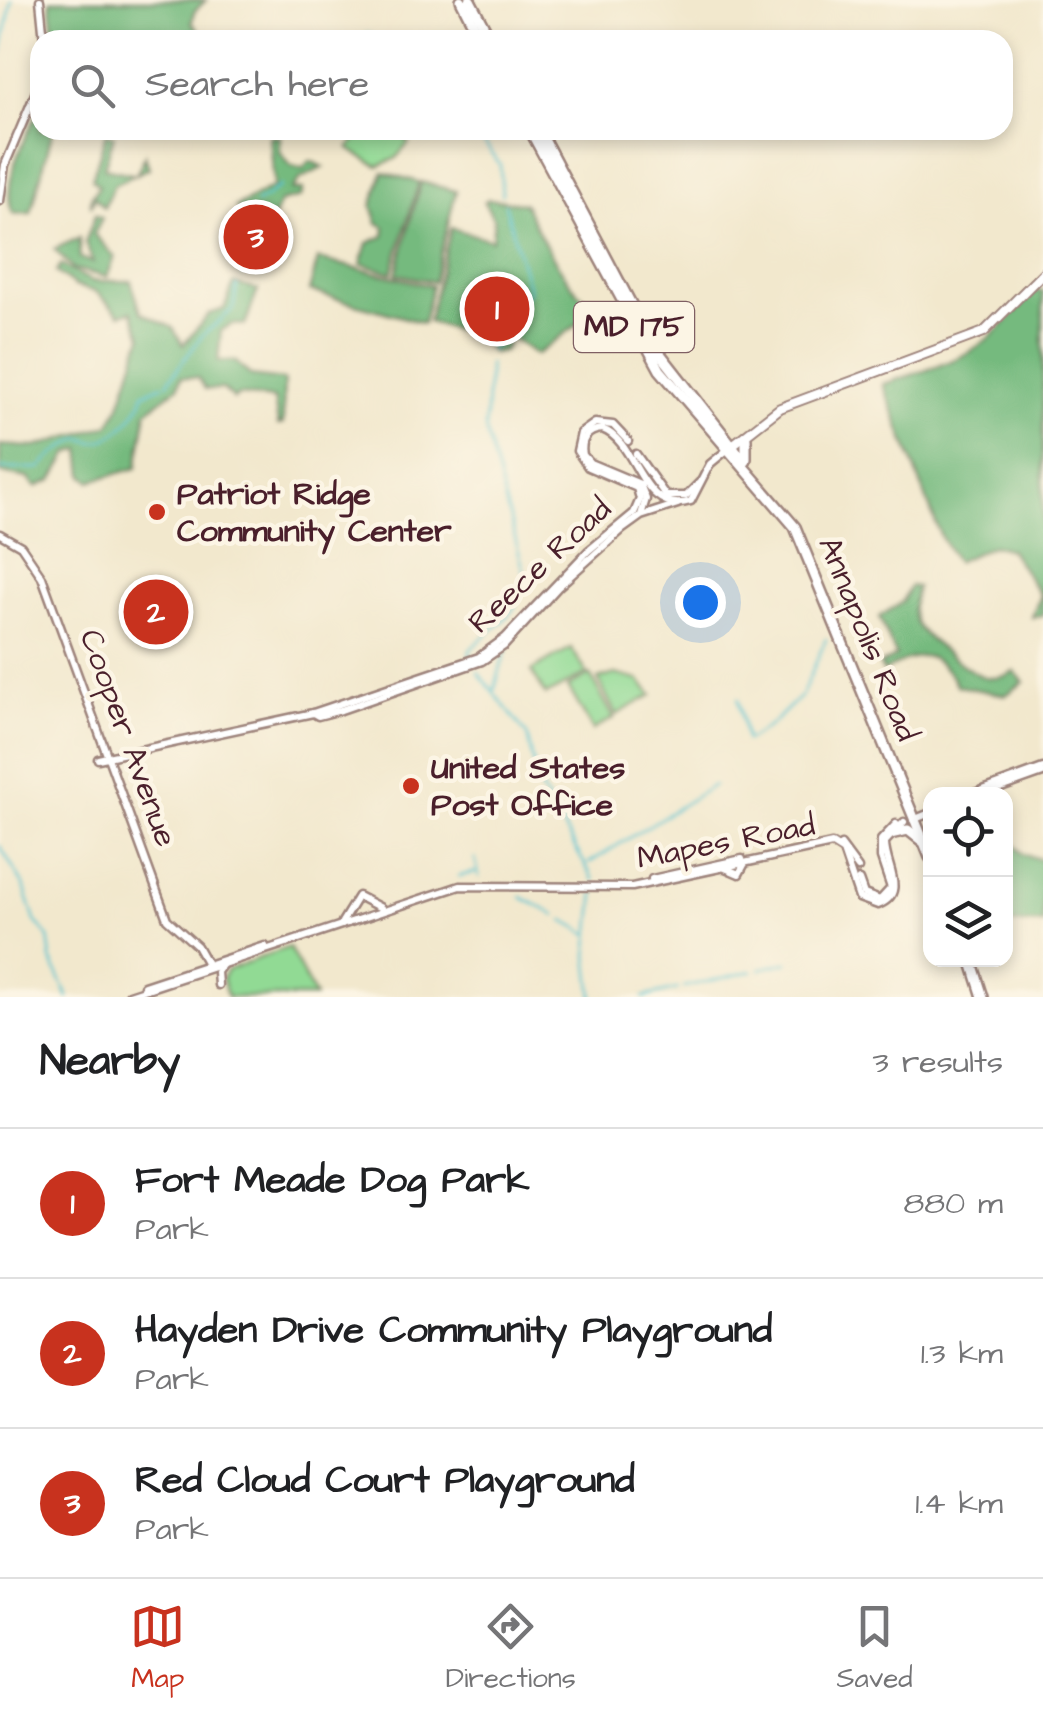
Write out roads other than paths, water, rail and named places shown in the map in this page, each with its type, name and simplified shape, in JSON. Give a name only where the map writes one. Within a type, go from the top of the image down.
[{"type":"main road","points":[[460,0],[476,30]]},
{"type":"main road","points":[[470,0],[486,30]]},
{"type":"main road","name":"Annapolis Road","points":[[535,140],[660,370],[774,499]]},
{"type":"main road","name":"Annapolis Road","points":[[543,140],[666,366],[725,448],[748,466],[774,499],[811,560],[923,839]]},
{"type":"main road","name":"Reece Road","points":[[725,448],[780,408],[984,332],[1043,272]]},
{"type":"main road","points":[[610,281],[621,286]]},
{"type":"main road","name":"Reece Road","points":[[725,448],[746,438],[780,408]]},
{"type":"main road","points":[[746,438],[748,466]]},
{"type":"main road","points":[[890,834],[908,830],[923,842]]},
{"type":"main road","points":[[974,967],[983,997]]},
{"type":"street","points":[[40,3],[43,30]]},
{"type":"street","points":[[0,201],[5,165],[30,106]]},
{"type":"street","name":"Reece Road","points":[[98,759],[314,712],[470,661],[505,638],[559,578],[639,506],[640,493],[633,484],[583,463],[577,444],[581,433],[595,423],[607,423],[628,441]]},
{"type":"street","name":"Reece Road","points":[[640,516],[646,499],[640,484],[590,463],[583,455],[583,440],[590,432],[602,429],[614,434],[656,496],[678,504]]},
{"type":"street","name":"Reece Road","points":[[314,712],[318,716],[341,710],[482,661],[504,646],[572,573],[640,516],[696,496],[700,482],[725,448]]},
{"type":"street","points":[[636,454],[666,496],[686,496],[700,482]]},
{"type":"street","name":"Cooper Avenue","points":[[0,534],[21,546],[42,576],[167,919],[192,942],[206,962]]},
{"type":"street","points":[[994,787],[1043,771]]},
{"type":"street","points":[[1001,787],[1043,771]]},
{"type":"street","points":[[860,880],[868,896],[880,900],[890,888],[880,858],[880,840],[889,828],[923,816]]},
{"type":"street","points":[[890,834],[904,822]]},
{"type":"street","name":"Mapes Road","points":[[128,996],[387,908],[473,884],[632,887],[832,844],[843,852],[860,898],[878,905],[890,899],[895,888],[884,850],[890,834]]},
{"type":"street","name":"Mapes Road","points":[[566,887],[645,880],[825,840],[847,850],[855,869]]},
{"type":"street","points":[[340,924],[358,896],[369,905],[387,908]]},
{"type":"street","name":"Mapes Road","points":[[128,996],[187,968],[289,941]]},
{"type":"street","points":[[187,968],[197,957],[192,942]]},
{"type":"street","points":[[218,986],[217,972],[224,963]]},
{"type":"waterway","points":[[1,56],[12,0]]},
{"type":"waterway","points":[[482,140],[500,165],[502,194]]},
{"type":"waterway","points":[[271,193],[280,186]]},
{"type":"waterway","points":[[256,203],[270,195]]},
{"type":"waterway","points":[[491,350],[529,290],[505,204]]},
{"type":"waterway","points":[[242,276],[247,266],[246,219]]},
{"type":"waterway","points":[[167,383],[202,336],[233,309],[237,286]]},
{"type":"waterway","points":[[470,658],[470,650],[510,613],[526,578],[485,429],[489,364]]},
{"type":"waterway","points":[[0,469],[40,468],[79,439],[93,442],[110,437],[132,416],[144,393],[163,385]]},
{"type":"waterway","points":[[746,741],[772,724],[802,695],[826,639]]},
{"type":"waterway","points":[[494,691],[507,646]]},
{"type":"waterway","points":[[478,672],[527,735],[538,784],[594,880]]},
{"type":"waterway","points":[[738,699],[746,741]]},
{"type":"waterway","points":[[589,863],[714,785]]},
{"type":"waterway","points":[[0,846],[24,886],[35,921],[48,936],[51,959],[68,997]]},
{"type":"waterway","points":[[475,858],[479,877]]},
{"type":"waterway","points":[[459,876],[478,872]]},
{"type":"waterway","points":[[593,997],[588,956],[595,893]]},
{"type":"waterway","points":[[521,897],[556,915]]},
{"type":"waterway","points":[[564,920],[589,934]]},
{"type":"waterway","points":[[760,969],[788,962]]},
{"type":"waterway","points":[[684,987],[752,971]]},
{"type":"waterway","points":[[643,997],[678,989]]},
{"type":"tunnel","points":[[855,870],[859,880]]},
{"type":"place","name":"Red Cloud Court Playground","points":[[256,237]]},
{"type":"place","name":"Fort Meade Dog Park","points":[[497,309]]},
{"type":"place","name":"Patriot Ridge Community Center","points":[[157,512]]},
{"type":"place","name":"Hayden Drive Community Playground","points":[[156,612]]},
{"type":"place","name":"United States Post Office","points":[[411,786]]}]
